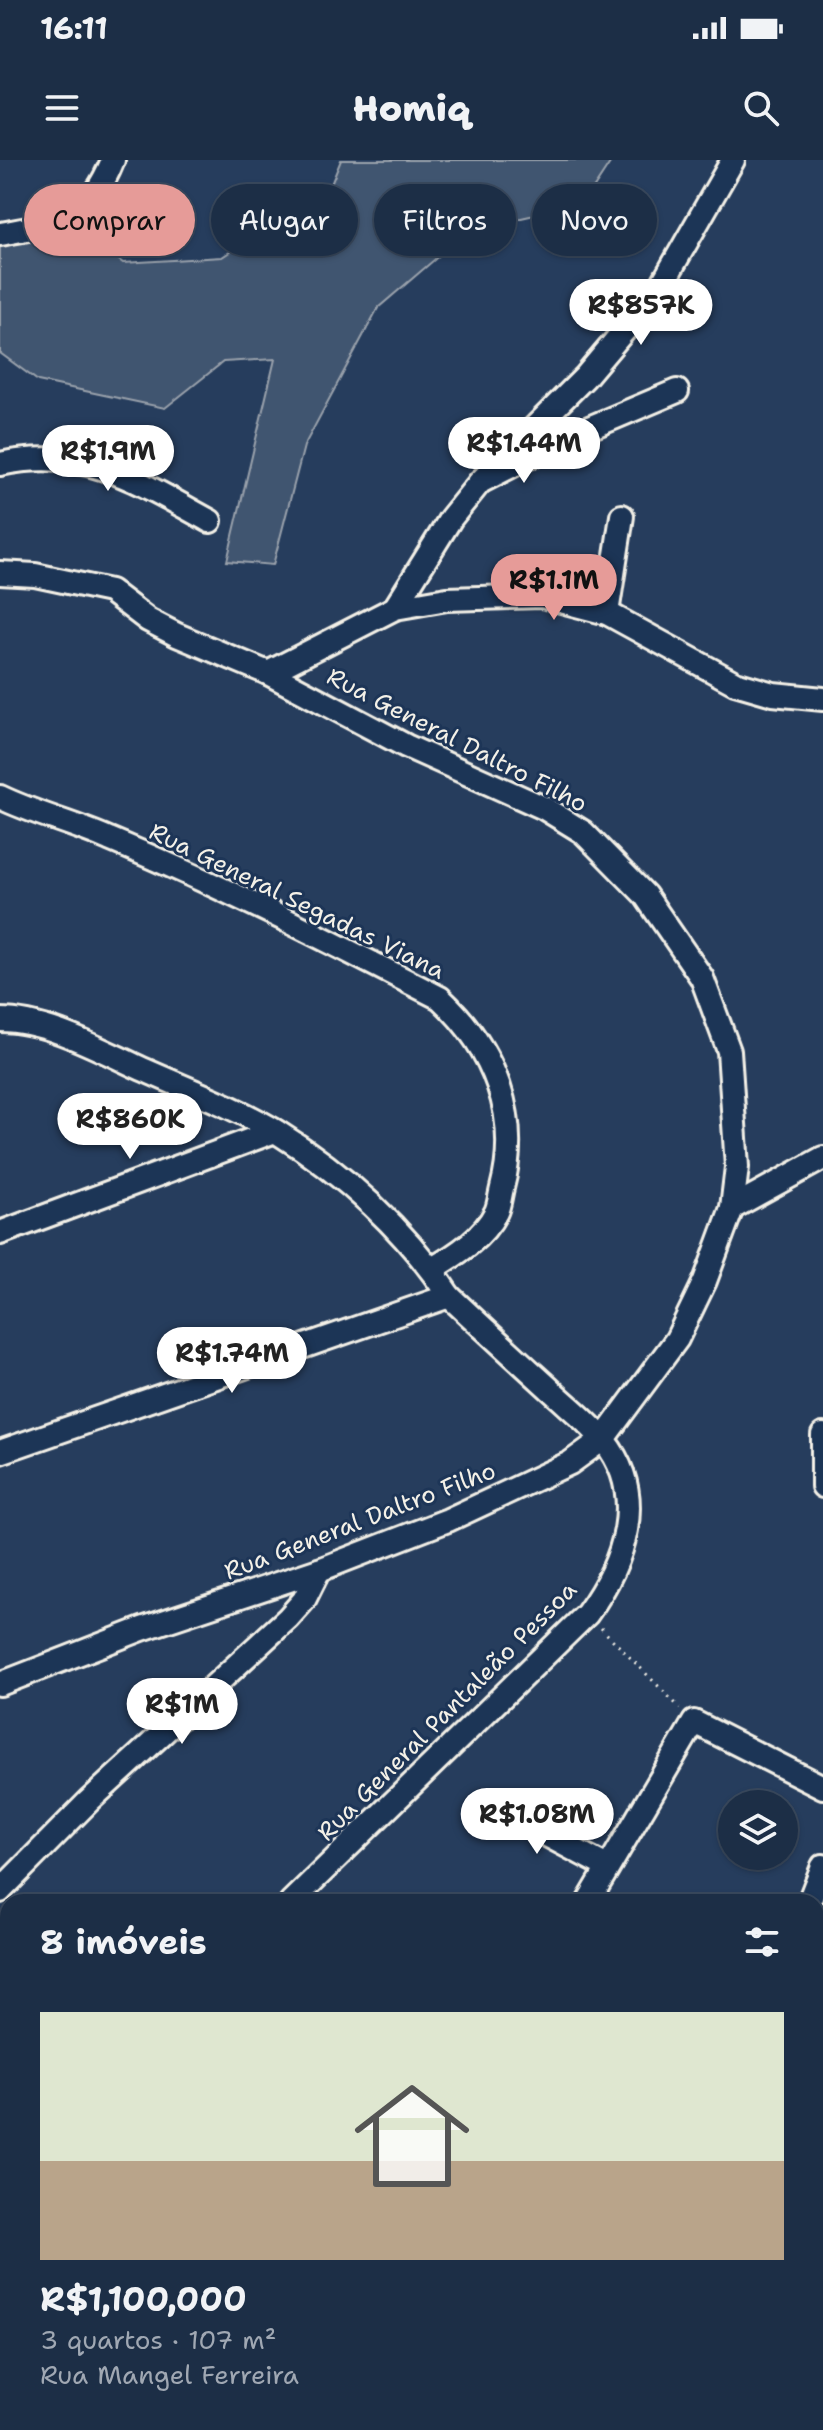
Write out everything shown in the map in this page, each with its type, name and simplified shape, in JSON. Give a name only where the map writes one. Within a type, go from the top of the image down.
[{"type":"street","points":[[0,234],[61,222],[83,211],[93,199],[113,160]]},
{"type":"street","points":[[395,608],[451,518],[480,482],[585,377],[660,288],[733,160]]},
{"type":"street","points":[[480,482],[568,437],[677,391]]},
{"type":"street","points":[[0,465],[25,458],[54,457],[100,465],[210,521]]},
{"type":"street","points":[[607,613],[622,516]]},
{"type":"street","name":"Rua General Daltro Filho","points":[[0,573],[35,575],[110,591],[148,620],[268,673],[406,746],[544,808],[583,832],[645,895],[702,978],[729,1051],[737,1167],[732,1208],[705,1281],[677,1339],[603,1439],[570,1463],[448,1520],[319,1570],[142,1629],[0,1684]]},
{"type":"street","points":[[268,673],[395,608],[447,599],[542,596],[607,613],[735,683],[773,694],[823,699]]},
{"type":"street","name":"Rua General Segadas Viana","points":[[0,797],[54,821],[105,837],[237,896],[440,998],[461,1017],[494,1072],[506,1108],[511,1155],[496,1212],[463,1251],[432,1269]]},
{"type":"street","name":"Rua General Segadas Viana","points":[[0,816],[54,821]]},
{"type":"street","name":"Rua General Pantaleão Pessoa","points":[[0,1020],[55,1032],[275,1131],[336,1174],[432,1269],[449,1296],[603,1439],[626,1477],[630,1501],[625,1540],[612,1574],[587,1614],[299,1894]]},
{"type":"street","points":[[0,1233],[275,1131]]},
{"type":"street","points":[[732,1208],[823,1158]]},
{"type":"street","points":[[0,1452],[449,1296]]},
{"type":"street","points":[[823,1435],[823,1486]]},
{"type":"street","points":[[0,1891],[89,1801],[288,1618],[304,1600],[319,1570]]},
{"type":"street","points":[[592,1894],[694,1722],[823,1787]]},
{"type":"street","points":[[488,1804],[607,1867]]},
{"type":"street","points":[[812,1894],[823,1866]]},
{"type":"path","points":[[587,1614],[694,1722]]},
{"type":"shaded area","points":[[341,160],[612,160],[596,184],[532,184],[532,216],[516,219],[516,184],[374,184],[374,256],[439,256],[378,308],[304,446],[273,565],[227,561],[275,359],[223,362],[165,408],[38,381],[0,353],[0,244],[24,239],[24,256],[114,256],[123,263],[224,256],[358,256],[358,184],[331,184]]}]
